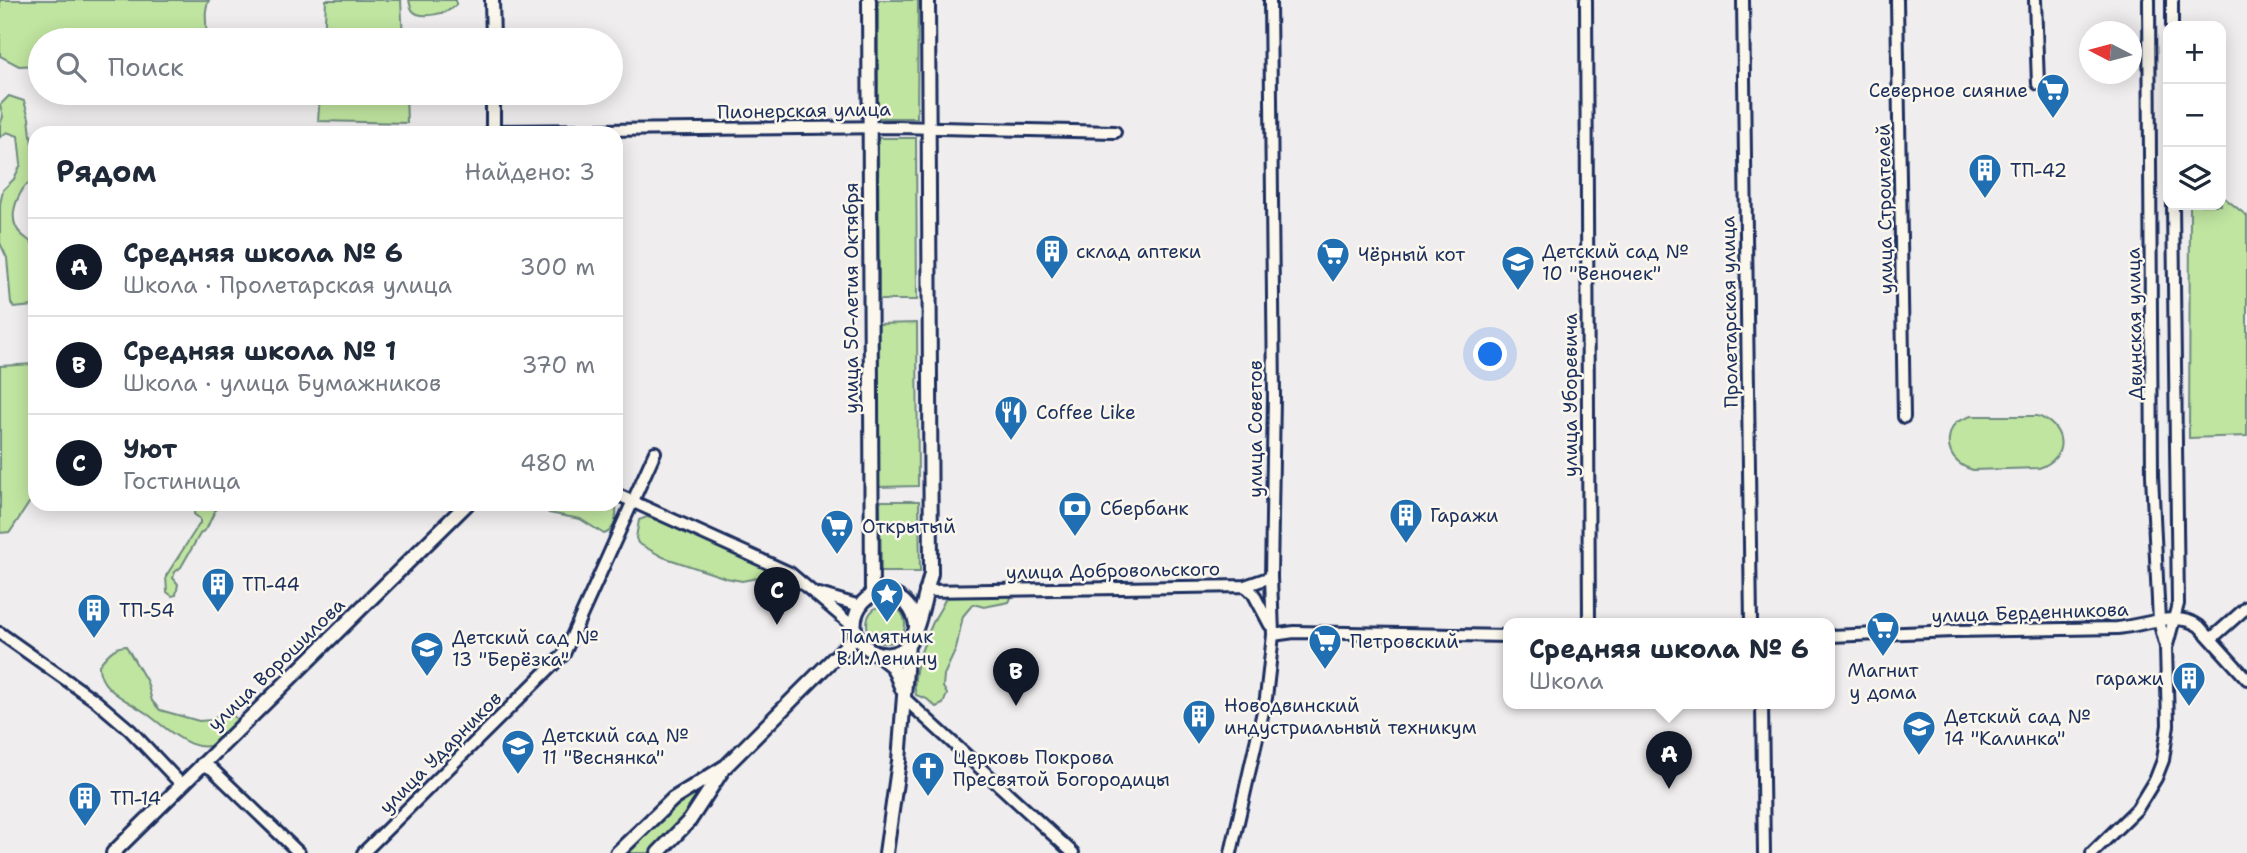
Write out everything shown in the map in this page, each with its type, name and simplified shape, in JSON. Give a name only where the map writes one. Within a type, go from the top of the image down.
[{"type":"main road","points":[[492,0],[493,28]]},
{"type":"main road","name":"улица 50-летия Октября","points":[[869,0],[872,596]]},
{"type":"main road","points":[[886,853],[905,699],[908,644],[931,574],[928,0]]},
{"type":"main road","points":[[493,126],[494,105]]},
{"type":"main road","name":"улица Ворошилова","points":[[113,853],[460,511]]},
{"type":"main road","points":[[905,699],[897,674],[877,654],[865,647],[856,632],[855,618],[860,607],[872,596],[925,592]]},
{"type":"main road","points":[[891,594],[908,603],[915,616],[916,626]]},
{"type":"main road","points":[[658,853],[690,820],[726,766],[827,665],[856,632]]},
{"type":"main road","points":[[877,654],[895,653],[908,644]]},
{"type":"main road","points":[[827,665],[843,655],[865,647]]},
{"type":"main road","points":[[617,853],[673,799],[726,766]]},
{"type":"street","name":"улица Советов","points":[[1231,853],[1266,698],[1273,635],[1271,576],[1274,397],[1270,0]]},
{"type":"street","name":"улица Уборевича","points":[[1586,0],[1589,618]]},
{"type":"street","name":"Пролетарская улица","points":[[1743,0],[1751,618]]},
{"type":"street","name":"улица Строителей","points":[[1897,0],[1904,417]]},
{"type":"street","points":[[2035,0],[2038,84]]},
{"type":"street","name":"Двинская улица","points":[[2092,853],[2137,809],[2159,769],[2168,725],[2166,647],[2159,621],[2152,475],[2149,0]]},
{"type":"street","points":[[2172,0],[2172,21]]},
{"type":"street","name":"Пионерская улица","points":[[623,130],[929,127],[1115,132]]},
{"type":"street","name":"Двинская улица","points":[[2166,647],[2178,604],[2173,210]]},
{"type":"street","name":"улица Ударников","points":[[363,853],[564,654],[655,452]]},
{"type":"street","points":[[623,497],[790,573],[856,632]]},
{"type":"street","points":[[1245,586],[1271,576]]},
{"type":"street","name":"улица Добровольского","points":[[925,592],[1015,588],[1245,586],[1265,611],[1273,635]]},
{"type":"street","points":[[813,593],[860,607]]},
{"type":"street","points":[[2211,639],[2247,607]]},
{"type":"street","points":[[2174,618],[2189,619],[2247,679]]},
{"type":"street","name":"улица Берденникова","points":[[1835,636],[2116,628],[2174,618]]},
{"type":"street","points":[[1273,635],[1294,632],[1503,636]]},
{"type":"street","points":[[0,633],[96,701],[130,730],[181,784]]},
{"type":"street","points":[[905,699],[1073,853]]},
{"type":"street","points":[[1762,709],[1764,853]]},
{"type":"street","points":[[201,764],[212,769],[299,853]]},
{"type":"green space","points":[[0,0],[209,0],[206,28],[28,28],[28,66],[19,66],[0,56]]},
{"type":"green space","points":[[326,0],[401,0],[402,28],[325,28]]},
{"type":"green space","points":[[409,0],[456,0],[456,5],[441,13],[422,15],[413,11]]},
{"type":"green space","points":[[878,0],[918,0],[917,118],[878,118]]},
{"type":"green space","points":[[9,96],[24,101],[30,126],[28,184],[17,200],[14,212],[15,224],[28,240],[28,307],[14,308],[11,303],[7,258],[0,243],[0,204],[3,190],[14,179],[21,164],[18,136],[7,132],[0,137],[3,117],[0,105]]},
{"type":"green space","points":[[319,105],[406,105],[407,123],[318,121]]},
{"type":"green space","points":[[878,138],[916,138],[917,300],[879,300]]},
{"type":"green space","points":[[2226,199],[2247,216],[2247,436],[2189,438],[2190,210],[2226,210]]},
{"type":"green space","points":[[917,323],[918,486],[879,487],[878,324]]},
{"type":"green space","points":[[28,364],[28,505],[10,532],[0,533],[0,366]]},
{"type":"green space","points":[[1971,416],[2037,416],[2047,420],[2059,434],[2060,450],[2049,463],[2039,468],[1973,470],[1965,467],[1953,457],[1949,437],[1956,422]]},
{"type":"green space","points":[[880,501],[919,501],[920,572],[881,572]]},
{"type":"green space","points":[[194,511],[215,511],[207,528],[200,534],[181,567],[175,572],[173,578],[178,584],[176,595],[172,596],[167,592],[166,576],[200,523],[200,519]]},
{"type":"green space","points":[[547,511],[616,511],[616,518],[611,529],[604,534],[580,519]]},
{"type":"green space","points":[[647,517],[682,528],[766,567],[768,576],[742,581],[663,557],[638,543],[636,538],[639,520]]},
{"type":"green space","points":[[1011,592],[1009,602],[984,607],[973,604],[963,616],[956,649],[944,675],[943,687],[947,694],[943,704],[936,707],[927,699],[916,695],[915,677],[919,657],[946,595]]},
{"type":"green space","points":[[886,605],[899,611],[905,624],[899,637],[886,643],[873,637],[867,624],[873,611]]},
{"type":"green space","points":[[126,646],[147,682],[152,701],[160,710],[199,721],[212,720],[224,712],[228,713],[237,720],[231,732],[215,744],[194,745],[116,694],[104,681],[99,665],[114,650]]},
{"type":"green space","points":[[693,793],[698,798],[674,829],[650,853],[625,853],[662,816]]},
{"type":"place","name":"Северное сияние","points":[[2053,120]]},
{"type":"place","name":"ТП-42","points":[[1985,200]]},
{"type":"place","name":"склад аптеки","points":[[1052,281]]},
{"type":"place","name":"Чёрный кот","points":[[1333,284]]},
{"type":"place","name":"Детский сад № 10 \"Веночек\"","points":[[1518,292]]},
{"type":"place","name":"Coffee Like","points":[[1011,442]]},
{"type":"place","name":"Сбербанк","points":[[1075,538]]},
{"type":"place","name":"Гаражи","points":[[1406,545]]},
{"type":"place","name":"Открытый","points":[[837,556]]},
{"type":"place","name":"ТП-44","points":[[218,614]]},
{"type":"place","name":"Памятник В.И.Ленину","points":[[887,624]]},
{"type":"place","name":"Уют","points":[[777,625]]},
{"type":"place","name":"ТП-54","points":[[94,640]]},
{"type":"place","name":"Магнит у дома","points":[[1883,658]]},
{"type":"place","name":"Петровский","points":[[1325,671]]},
{"type":"place","name":"Детский сад № 13 \"Берёзка\"","points":[[427,678]]},
{"type":"place","name":"Средняя школа № 1","points":[[1016,706]]},
{"type":"place","name":"гаражи","points":[[2189,708]]},
{"type":"place","name":"Новодвинский индустриальный техникум","points":[[1199,746]]},
{"type":"place","name":"Детский сад № 14 \"Калинка\"","points":[[1919,757]]},
{"type":"place","name":"Детский сад № 11 \"Веснянка\"","points":[[518,776]]},
{"type":"place","name":"Средняя школа № 6","points":[[1669,789]]},
{"type":"place","name":"Церковь Покрова Пресвятой Богородицы","points":[[928,798]]},
{"type":"place","name":"ТП-14","points":[[85,828]]}]
